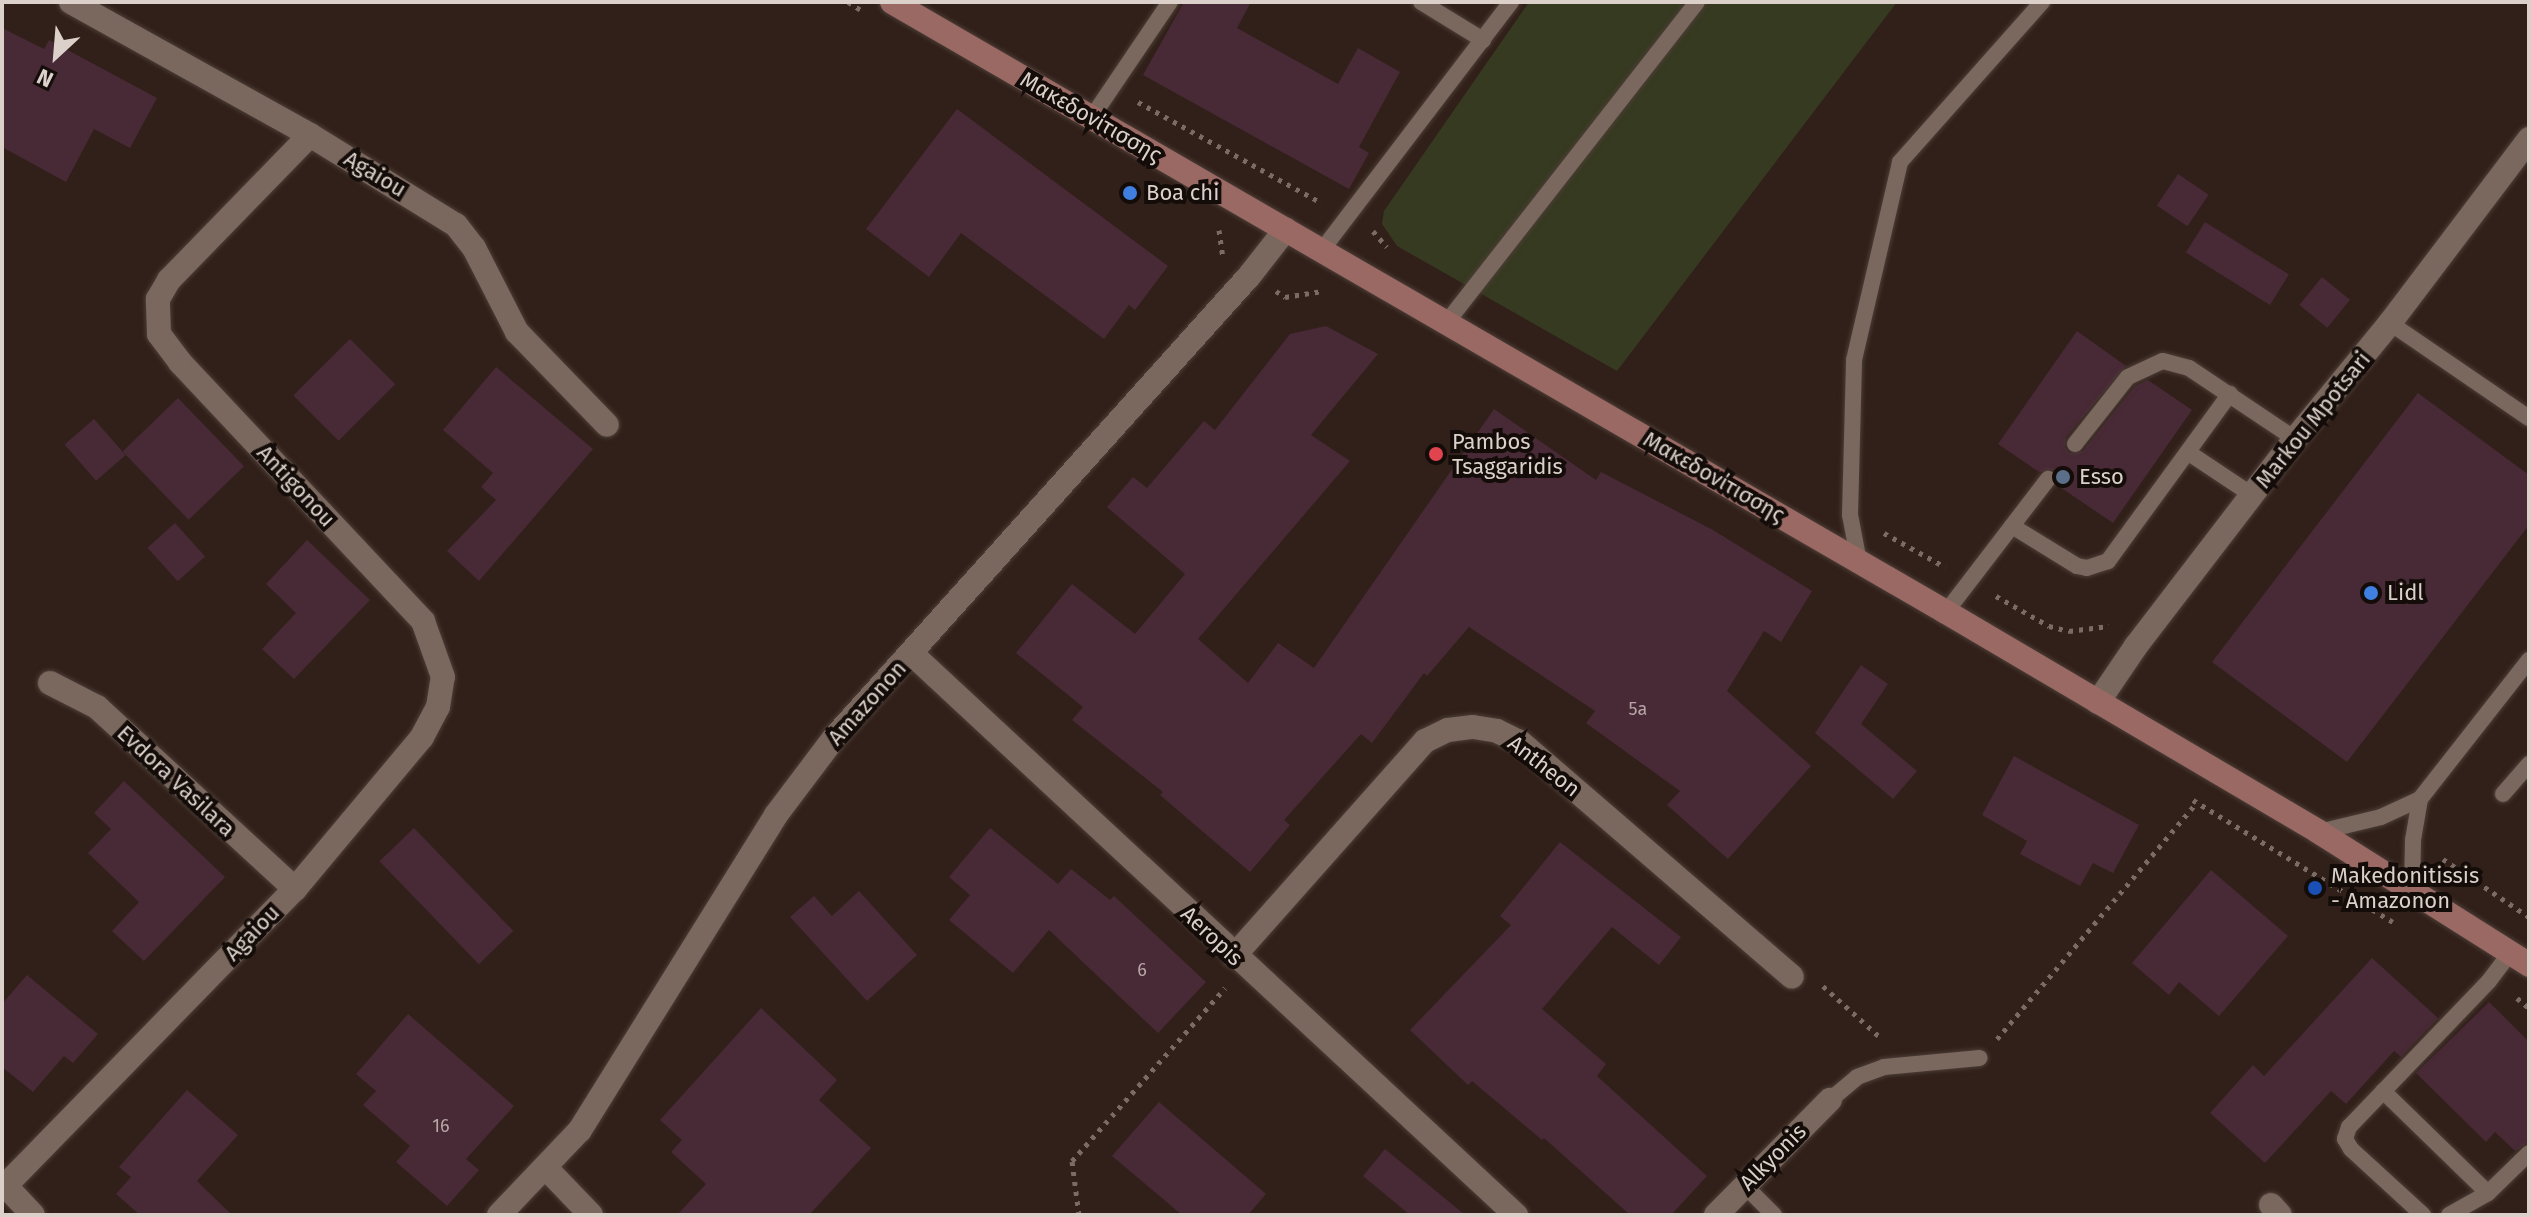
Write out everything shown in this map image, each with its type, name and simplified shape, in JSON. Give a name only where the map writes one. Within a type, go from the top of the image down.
[{"type":"main road","name":"Μακεδονίτισσης","points":[[892,2],[1946,612],[2319,832],[2520,959]]},
{"type":"street","name":"Agaiou","points":[[71,2],[310,135],[456,225],[474,248],[517,332],[607,425]]},
{"type":"street","name":"Antigonou","points":[[310,135],[169,280],[158,299],[157,324],[165,345],[180,362],[423,621],[436,649]]},
{"type":"street","name":"Markou Mpotsari","points":[[2098,702],[2136,646],[2295,439],[2390,323],[2529,139]]},
{"type":"street","name":"Amazonon","points":[[499,1215],[580,1130],[776,815],[834,738],[1239,287],[1286,229]]},
{"type":"street","name":"Agaiou","points":[[4,1184],[295,889],[422,737],[438,707],[443,677],[436,649]]},
{"type":"street","name":"Aeropis","points":[[911,653],[1239,961],[1516,1215]]},
{"type":"street","name":"Evdora Vasilara","points":[[50,683],[97,707],[295,889]]},
{"type":"street","name":"Antheon","points":[[1239,961],[1425,741],[1448,730],[1473,727],[1497,731],[1520,742],[1792,977]]},
{"type":"street","name":"Alkyonis","points":[[1716,1215],[1830,1100]]},
{"type":"street","points":[[546,1168],[591,1215]]},
{"type":"street","points":[[4,1184],[33,1215]]},
{"type":"lane","points":[[1092,117],[1170,2]]},
{"type":"lane","points":[[1421,2],[1483,40]]},
{"type":"lane","points":[[1322,250],[1511,2]]},
{"type":"lane","points":[[1447,322],[1697,2]]},
{"type":"lane","points":[[1859,562],[1850,515],[1854,360],[1900,162],[2042,2]]},
{"type":"lane","points":[[2390,323],[2529,418]]},
{"type":"lane","points":[[2075,444],[2119,386],[2152,363],[2175,362],[2230,394],[2295,439]]},
{"type":"lane","points":[[2012,526],[2077,566],[2099,565],[2108,561],[2230,394]]},
{"type":"lane","points":[[2189,453],[2252,495]]},
{"type":"lane","points":[[1946,612],[2048,479]]},
{"type":"lane","points":[[2319,832],[2381,817],[2420,799],[2529,660]]},
{"type":"lane","points":[[2503,794],[2529,764]]},
{"type":"lane","points":[[2412,889],[2413,840],[2420,799]]},
{"type":"lane","points":[[2423,1215],[2351,1149],[2345,1139],[2349,1127],[2489,981],[2520,959]]},
{"type":"lane","points":[[1830,1100],[1857,1077],[1884,1067],[1980,1058]]},
{"type":"lane","points":[[2383,1091],[2488,1193]]},
{"type":"lane","points":[[2449,1215],[2488,1193],[2529,1153]]},
{"type":"lane","points":[[1745,1186],[1774,1215]]},
{"type":"path","points":[[1111,87],[1377,233],[1393,253]]},
{"type":"path","points":[[1850,515],[2049,626],[2069,631],[2109,626],[2136,646]]},
{"type":"path","points":[[1980,1058],[2223,775]]},
{"type":"path","points":[[2413,840],[2529,917]]},
{"type":"path","points":[[1079,1215],[1072,1161],[1239,961]]},
{"type":"path","points":[[1792,977],[1826,987],[1881,1039],[1884,1067]]},
{"type":"green space","points":[[1529,2],[1897,2],[1617,371],[1397,246],[1382,224],[1384,211]]},
{"type":"building","points":[[1184,2],[1251,2],[1237,28],[1338,84],[1358,48],[1400,72],[1359,147],[1369,153],[1349,189],[1143,75]]},
{"type":"building","points":[[2,28],[44,49],[49,40],[157,98],[130,148],[94,129],[66,182],[2,147]]},
{"type":"building","points":[[957,109],[1168,266],[1135,310],[1129,305],[1104,339],[961,233],[929,277],[866,229]]},
{"type":"building","points":[[2178,174],[2209,195],[2187,226],[2157,206]]},
{"type":"building","points":[[2205,222],[2289,274],[2270,305],[2186,253]]},
{"type":"building","points":[[2322,277],[2350,300],[2327,328],[2299,305]]},
{"type":"building","points":[[1326,326],[1378,354],[1311,435],[1350,461],[1198,639],[1248,683],[1278,643],[1314,668],[1494,409],[1596,480],[1601,472],[1713,530],[1812,591],[1781,642],[1764,631],[1727,691],[1811,766],[1728,859],[1667,805],[1680,791],[1586,723],[1595,711],[1469,627],[1427,676],[1424,673],[1372,743],[1361,734],[1284,820],[1290,825],[1250,872],[1160,795],[1163,792],[1072,720],[1083,707],[1016,653],[1072,584],[1135,634],[1185,574],[1107,507],[1133,477],[1147,488],[1204,421],[1215,430],[1290,334]]},
{"type":"building","points":[[2077,331],[2126,366],[2066,437],[2065,447],[2069,453],[2083,451],[2135,386],[2148,380],[2192,410],[2113,523],[2057,485],[2058,476],[2054,470],[2039,472],[1998,444]]},
{"type":"building","points":[[350,339],[395,384],[339,441],[293,396]]},
{"type":"building","points":[[496,367],[593,449],[479,581],[447,551],[496,500],[481,487],[493,473],[443,430]]},
{"type":"building","name":"Lidl","points":[[2418,393],[2529,475],[2529,525],[2347,762],[2212,662]]},
{"type":"building","points":[[178,398],[244,466],[189,520],[123,451]]},
{"type":"building","points":[[94,419],[125,455],[96,481],[65,445]]},
{"type":"building","points":[[175,523],[205,556],[178,581],[148,548]]},
{"type":"building","points":[[307,540],[370,600],[294,679],[262,649],[296,613],[266,584]]},
{"type":"building","points":[[1861,665],[1888,684],[1861,724],[1917,771],[1893,799],[1815,733]]},
{"type":"building","points":[[2014,756],[2139,825],[2113,873],[2093,863],[2080,886],[2020,854],[2027,841],[1982,815]]},
{"type":"building","points":[[124,781],[225,877],[144,961],[112,931],[139,902],[88,853],[111,829],[94,813]]},
{"type":"building","points":[[414,828],[513,931],[479,964],[379,861]]},
{"type":"building","points":[[990,828],[1058,884],[1071,869],[1110,900],[1114,896],[1206,982],[1158,1033],[1049,930],[1013,973],[949,920],[970,895],[949,877]]},
{"type":"building","points":[[1560,842],[1681,937],[1659,965],[1612,927],[1542,1009],[1606,1064],[1597,1076],[1707,1176],[1671,1215],[1630,1215],[1544,1138],[1542,1140],[1472,1081],[1468,1085],[1410,1030],[1511,925],[1500,916]]},
{"type":"building","points":[[2211,870],[2288,936],[2219,1016],[2179,982],[2169,995],[2132,963]]},
{"type":"building","points":[[859,891],[917,955],[867,1001],[790,917],[814,896],[832,916]]},
{"type":"building","points":[[2372,958],[2438,1018],[2401,1057],[2394,1051],[2346,1104],[2331,1091],[2265,1163],[2210,1113],[2253,1065],[2264,1076]]},
{"type":"building","points":[[27,975],[98,1034],[73,1063],[64,1056],[33,1092],[2,1067],[2,1004]]},
{"type":"building","points":[[2489,1002],[2529,1042],[2529,1142],[2515,1151],[2495,1132],[2486,1142],[2416,1073]]},
{"type":"building","points":[[761,1008],[837,1080],[819,1100],[871,1148],[809,1215],[677,1215],[706,1184],[671,1152],[682,1140],[660,1120]]},
{"type":"building","points":[[408,1014],[514,1106],[466,1159],[479,1170],[447,1206],[396,1162],[410,1146],[363,1105],[376,1091],[356,1074]]},
{"type":"building","points":[[187,1090],[238,1135],[197,1181],[232,1215],[140,1215],[116,1194],[131,1177],[119,1167]]},
{"type":"building","points":[[1159,1102],[1266,1194],[1248,1215],[1182,1215],[1112,1156]]},
{"type":"building","points":[[1385,1149],[1465,1215],[1410,1215],[1363,1176]]},
{"type":"place","name":"Boa chi","points":[[1130,193]]},
{"type":"place","name":"Pambos Tsaggaridis","points":[[1436,454]]},
{"type":"place","name":"Esso","points":[[2063,477]]},
{"type":"place","name":"Lidl","points":[[2371,593]]},
{"type":"place","name":"Makedonitissis - Amazonon","points":[[2315,888]]}]
